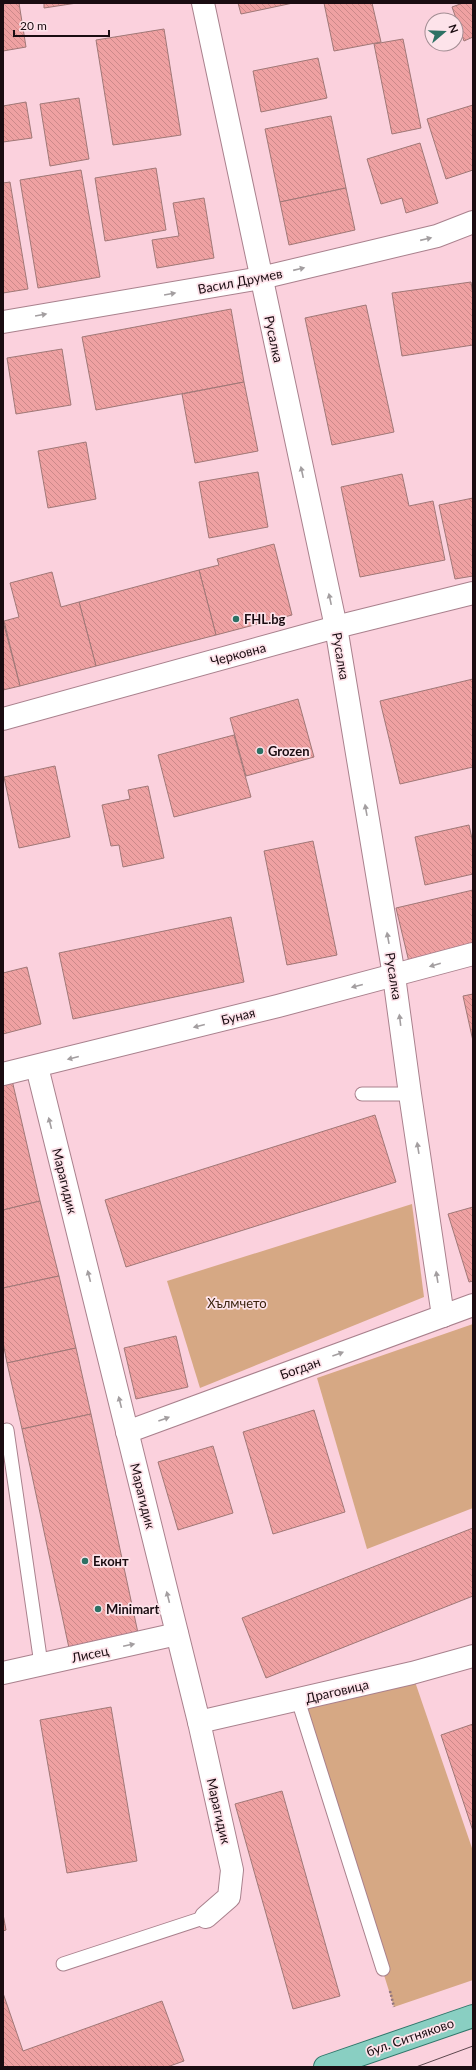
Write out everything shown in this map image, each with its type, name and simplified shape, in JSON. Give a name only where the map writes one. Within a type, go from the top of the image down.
[{"type":"main road","name":"бул. Ситняково","points":[[325,2067],[473,2016]]},
{"type":"street","name":"Русалка","points":[[203,3],[336,628],[394,976],[443,1316]]},
{"type":"street","name":"Васил Друмев","points":[[3,322],[261,278],[437,236],[473,222]]},
{"type":"street","name":"Черковна","points":[[3,719],[336,628],[473,593]]},
{"type":"street","name":"Буная","points":[[3,1074],[37,1067],[394,976],[473,954]]},
{"type":"street","name":"Марагидик","points":[[37,1067],[199,1722],[232,1870],[229,1897],[206,1917]]},
{"type":"street","name":"Богдан","points":[[127,1432],[473,1305]]},
{"type":"street","name":"Лисец","points":[[3,1673],[177,1634]]},
{"type":"street","name":"Драговица","points":[[199,1722],[412,1673],[473,1656]]},
{"type":"lane","points":[[362,1094],[410,1094]]},
{"type":"lane","points":[[7,1430],[41,1664]]},
{"type":"lane","points":[[298,1700],[383,1970]]},
{"type":"lane","points":[[62,1964],[206,1917]]},
{"type":"green space","name":"Хълмчето","points":[[412,1204],[424,1297],[200,1388],[167,1281]]},
{"type":"green space","points":[[473,1324],[473,1508],[367,1549],[317,1378]]},
{"type":"green space","points":[[412,1673],[473,1851],[473,1980],[394,2007],[298,1700]]},
{"type":"building","points":[[3,3],[19,3],[26,47],[3,51]]},
{"type":"building","points":[[44,3],[77,3],[44,8]]},
{"type":"building","points":[[238,3],[293,3],[241,14]]},
{"type":"building","points":[[324,3],[372,3],[381,42],[334,51]]},
{"type":"building","points":[[463,3],[473,3],[473,37],[464,41],[464,12],[454,12],[452,7]]},
{"type":"building","points":[[164,29],[181,135],[113,145],[96,40]]},
{"type":"building","points":[[403,39],[421,128],[392,134],[374,44]]},
{"type":"building","points":[[318,58],[327,98],[261,112],[253,71]]},
{"type":"building","points":[[79,98],[89,159],[50,166],[40,104]]},
{"type":"building","points":[[26,102],[32,138],[3,142],[3,106]]},
{"type":"building","points":[[473,105],[473,170],[446,179],[427,119]]},
{"type":"building","points":[[331,116],[346,188],[280,202],[265,129]]},
{"type":"building","points":[[420,143],[438,203],[406,213],[402,198],[381,204],[367,159]]},
{"type":"building","points":[[156,168],[166,230],[105,241],[95,178]]},
{"type":"building","points":[[81,170],[100,277],[38,288],[20,180]]},
{"type":"building","points":[[10,182],[28,289],[3,293],[3,183]]},
{"type":"building","points":[[346,188],[355,230],[289,245],[280,202]]},
{"type":"building","points":[[204,198],[214,258],[157,268],[152,240],[179,236],[173,203]]},
{"type":"building","points":[[471,282],[473,295],[473,345],[402,356],[392,293]]},
{"type":"building","points":[[366,305],[394,432],[332,445],[305,318]]},
{"type":"building","points":[[231,309],[244,382],[96,410],[82,337]]},
{"type":"building","points":[[62,349],[71,405],[16,414],[7,358]]},
{"type":"building","points":[[244,382],[258,451],[195,463],[182,394]]},
{"type":"building","points":[[86,442],[96,499],[48,508],[38,451]]},
{"type":"building","points":[[258,472],[268,527],[209,538],[199,482]]},
{"type":"building","points":[[402,474],[409,506],[433,501],[445,560],[360,577],[341,487]]},
{"type":"building","points":[[473,498],[473,576],[455,579],[439,505]]},
{"type":"building","points":[[274,544],[292,615],[216,635],[199,570],[219,565],[217,559]]},
{"type":"building","points":[[199,570],[216,635],[96,666],[79,602]]},
{"type":"building","points":[[52,572],[61,607],[79,602],[96,666],[20,686],[4,621],[19,617],[10,583]]},
{"type":"building","points":[[3,621],[20,686],[3,690]]},
{"type":"building","points":[[473,679],[473,767],[400,784],[380,701]]},
{"type":"building","points":[[298,699],[314,757],[246,776],[230,718]]},
{"type":"building","points":[[234,735],[251,797],[174,817],[158,755]]},
{"type":"building","points":[[55,766],[70,837],[19,848],[4,777]]},
{"type":"building","points":[[148,786],[164,858],[123,867],[119,845],[111,846],[102,805],[130,799],[128,790]]},
{"type":"building","points":[[469,825],[473,843],[473,874],[425,885],[415,837]]},
{"type":"building","points":[[313,841],[337,955],[287,965],[264,851]]},
{"type":"building","points":[[473,890],[473,947],[409,962],[396,908]]},
{"type":"building","points":[[231,917],[244,982],[73,1019],[59,953]]},
{"type":"building","points":[[27,967],[41,1024],[3,1034],[3,973]]},
{"type":"building","points":[[473,994],[473,1041],[463,996]]},
{"type":"building","points":[[12,1080],[40,1201],[3,1210],[3,1082]]},
{"type":"building","points":[[375,1115],[396,1182],[126,1267],[105,1200]]},
{"type":"building","points":[[40,1201],[59,1276],[3,1288],[3,1210]]},
{"type":"building","points":[[473,1207],[473,1281],[469,1282],[448,1214]]},
{"type":"building","points":[[59,1276],[76,1348],[7,1363],[3,1342],[3,1288]]},
{"type":"building","points":[[176,1336],[188,1387],[136,1399],[124,1348]]},
{"type":"building","points":[[76,1348],[91,1414],[22,1429],[7,1363]]},
{"type":"building","points":[[314,1410],[345,1512],[273,1534],[243,1432]]},
{"type":"building","points":[[91,1414],[138,1633],[69,1648],[22,1429]]},
{"type":"building","points":[[213,1446],[233,1513],[178,1530],[158,1462]]},
{"type":"building","points":[[473,1528],[473,1596],[266,1678],[242,1618]]},
{"type":"building","points":[[111,1707],[137,1861],[67,1873],[40,1720]]},
{"type":"building","points":[[473,1724],[473,1831],[441,1735]]},
{"type":"building","points":[[282,1791],[340,1996],[293,2009],[235,1804]]},
{"type":"building","points":[[3,1914],[6,1930],[3,1931]]},
{"type":"building","points":[[3,1993],[23,2051],[162,2001],[184,2061],[167,2067],[3,2067]]},
{"type":"tram line","points":[[416,2067],[473,2046]]},
{"type":"place","name":"FHL.bg","points":[[236,619]]},
{"type":"place","name":"Grozen","points":[[260,751]]},
{"type":"place","name":"Еконт","points":[[85,1561]]},
{"type":"place","name":"Minimart","points":[[98,1609]]}]
